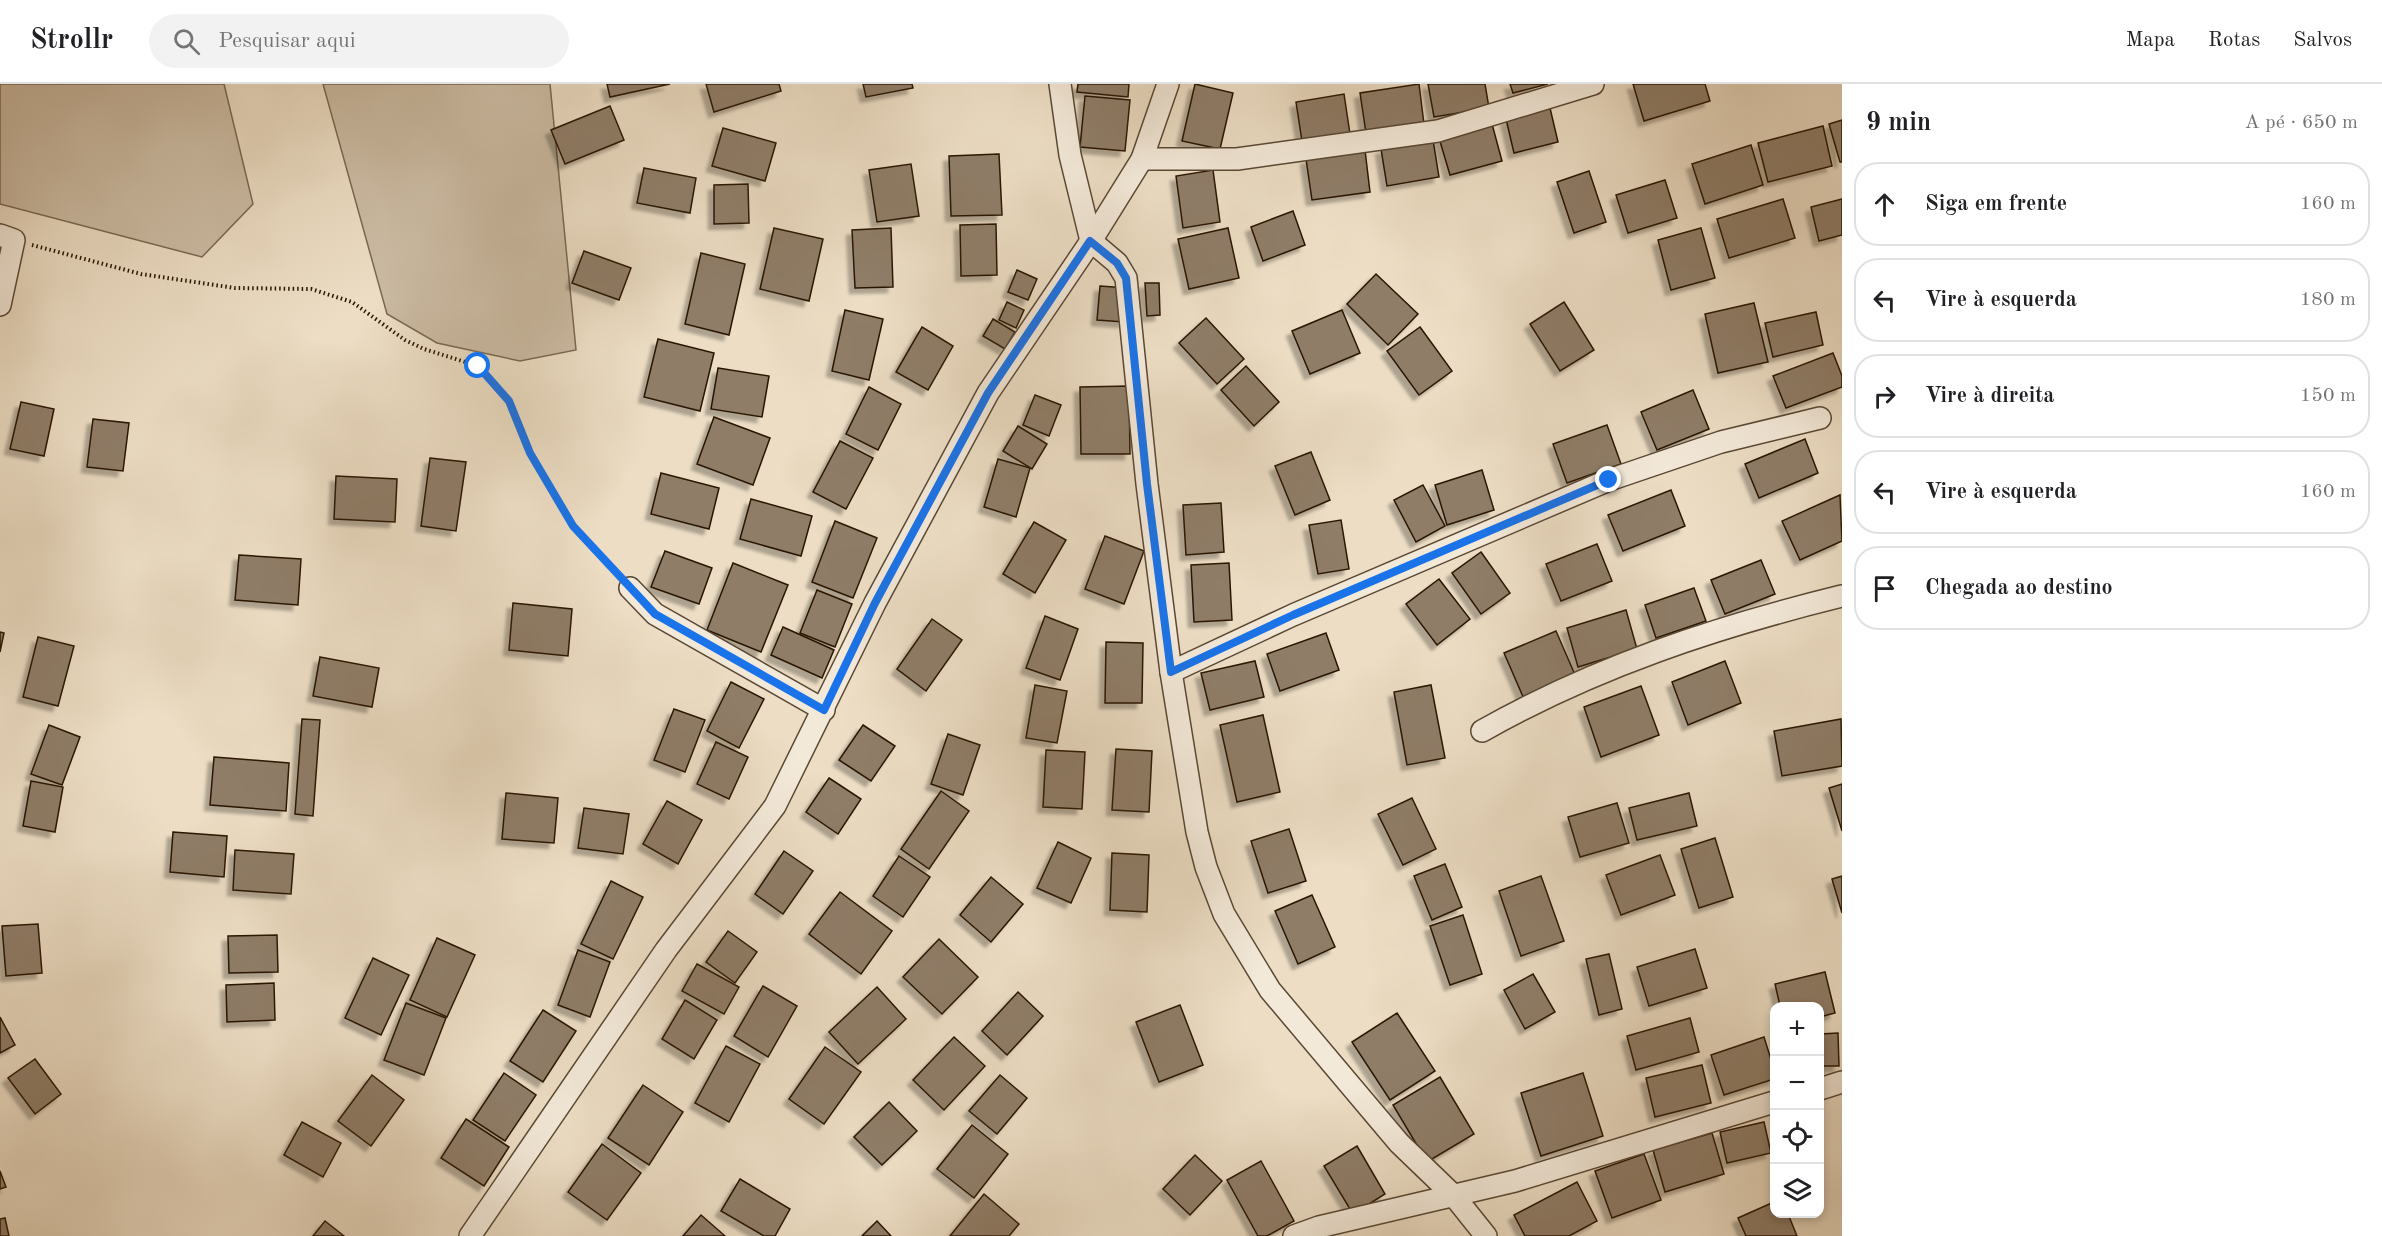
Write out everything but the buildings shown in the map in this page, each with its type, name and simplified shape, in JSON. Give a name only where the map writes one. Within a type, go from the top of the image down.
[{"type":"street","points":[[1060,84],[1070,155],[1090,241],[1117,263],[1126,278],[1147,484],[1171,672],[1197,832],[1206,867],[1224,914],[1270,990],[1399,1143],[1454,1196],[1486,1236]]},
{"type":"street","points":[[470,1236],[666,950],[775,806],[875,603],[988,393],[1142,159],[1168,84]]},
{"type":"street","points":[[1142,159],[1238,159],[1438,131],[1593,84]]},
{"type":"street","points":[[0,305],[7,238]]},
{"type":"street","points":[[1171,672],[1293,615],[1609,480],[1702,448],[1820,418]]},
{"type":"street","points":[[630,588],[655,614],[824,710]]},
{"type":"street","points":[[1482,731],[1539,700],[1626,661],[1693,638],[1842,596]]},
{"type":"street","points":[[1824,1088],[1842,1082]]},
{"type":"street","points":[[1294,1236],[1319,1227],[1515,1181],[1770,1103]]},
{"type":"path","points":[[7,238],[141,274],[235,288],[311,289],[352,302],[405,340],[424,349],[478,366],[509,401],[530,453],[573,526],[630,588]]},
{"type":"shaded area","points":[[0,84],[224,84],[253,204],[202,257],[0,204]]},
{"type":"shaded area","points":[[323,84],[550,84],[576,350],[520,361],[437,343],[387,314]]},
{"type":"route","points":[[478,366],[509,401],[530,453],[573,526],[655,614],[824,710],[875,603],[988,393],[1090,241],[1117,263],[1126,278],[1131,304],[1147,484],[1171,672],[1293,615],[1609,480]]}]
